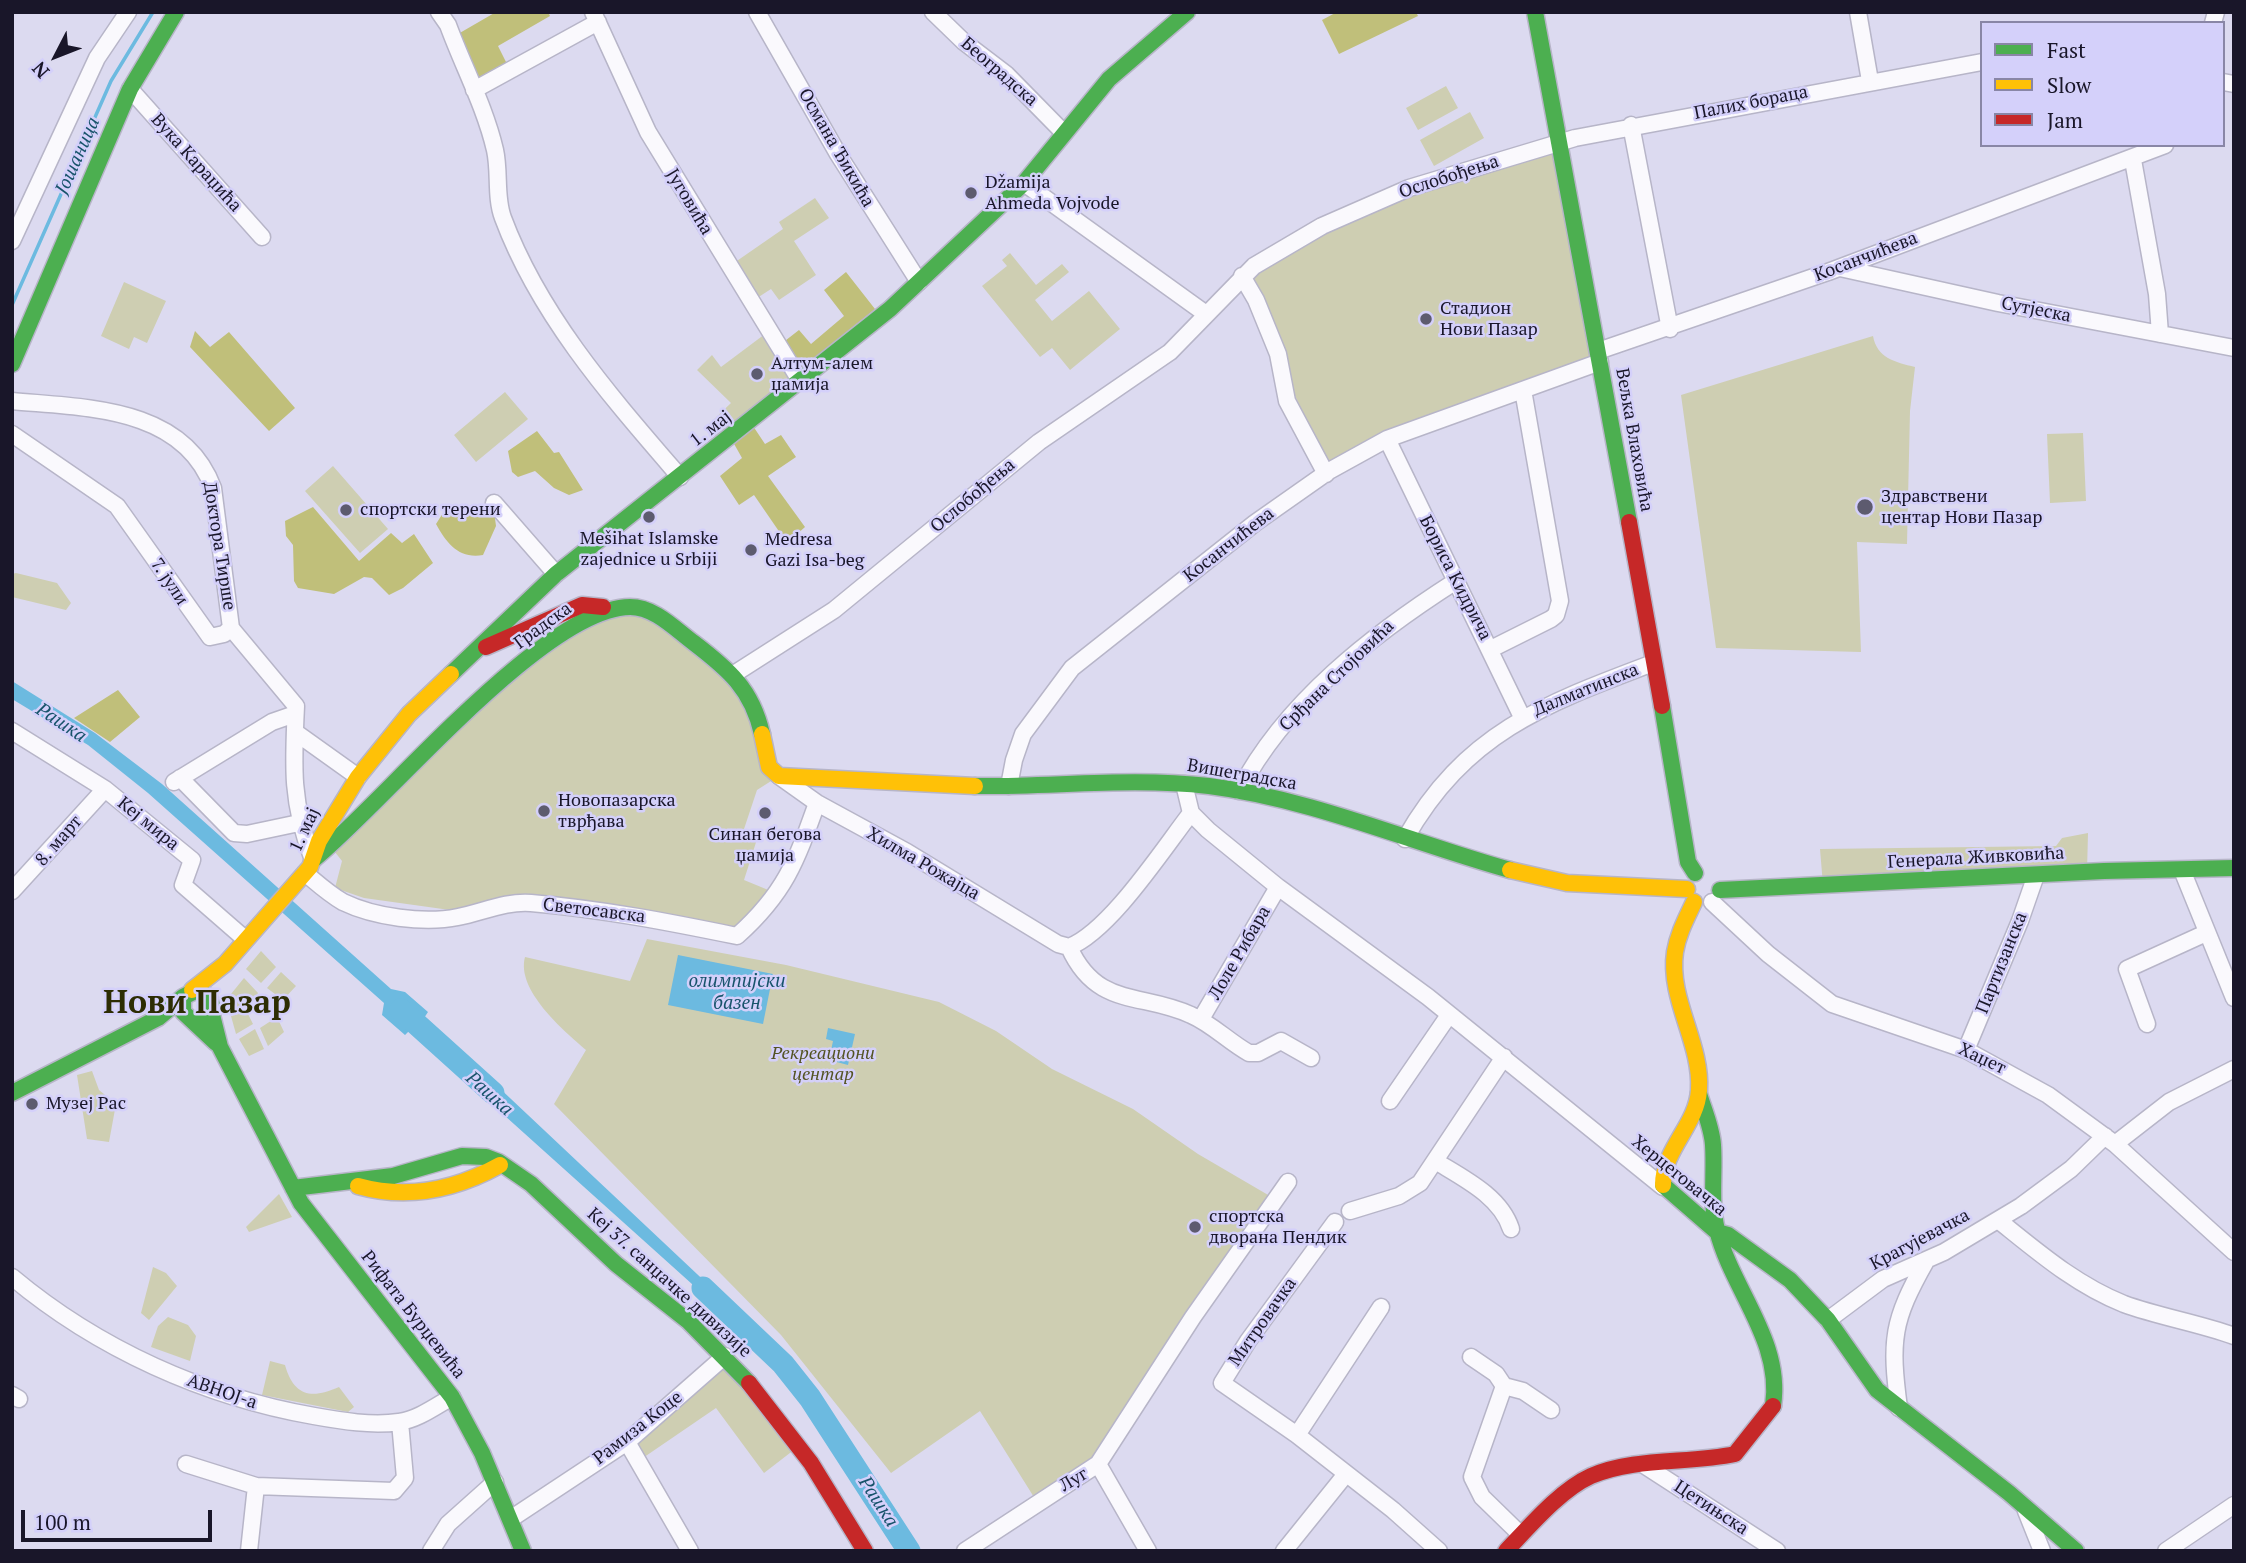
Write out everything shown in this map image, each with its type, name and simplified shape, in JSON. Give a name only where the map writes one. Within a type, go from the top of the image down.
[{"type":"street","points":[[12,241],[97,58],[128,12]]},
{"type":"street","points":[[12,364],[130,89],[176,12]]},
{"type":"street","points":[[439,12],[474,90],[495,151],[500,211],[526,266],[581,359],[680,477]]},
{"type":"street","name":"Османа Ђикића","points":[[757,12],[838,154],[919,282]]},
{"type":"street","name":"Београдска","points":[[933,12],[1006,74],[1063,132]]},
{"type":"street","name":"1. мај","points":[[225,964],[309,867],[319,841],[358,777],[389,735],[556,574],[801,382],[919,282],[1024,183],[1063,132],[1166,18],[1186,12]]},
{"type":"street","name":"Вељка Влаховића","points":[[1535,12],[1674,769],[1688,862],[1695,873]]},
{"type":"street","points":[[1858,12],[1870,81]]},
{"type":"street","points":[[474,90],[596,17]]},
{"type":"street","name":"Југовића","points":[[596,17],[659,152],[801,382]]},
{"type":"street","name":"Палих бораца","points":[[1559,144],[1631,125],[1980,62]]},
{"type":"street","name":"Вука Караџића","points":[[130,89],[262,237]]},
{"type":"street","points":[[1631,125],[1670,329]]},
{"type":"street","name":"Ослобођења","points":[[734,674],[798,634],[867,584],[1048,435],[1170,352],[1242,276],[1282,247],[1385,198],[1559,144]]},
{"type":"street","name":"Косанчићева","points":[[1009,786],[1023,734],[1072,668],[1239,534],[1326,474],[1387,439],[1523,390],[1599,356],[1670,329],[2133,160],[2161,147]]},
{"type":"street","points":[[2133,160],[2157,294],[2160,334]]},
{"type":"street","points":[[1024,183],[1206,314]]},
{"type":"street","name":"Сутјеска","points":[[1840,268],[2234,348]]},
{"type":"street","points":[[1242,276],[1271,335],[1287,401],[1326,474]]},
{"type":"street","points":[[1491,649],[1551,620],[1556,615],[1560,601],[1523,390]]},
{"type":"street","name":"Доктора Тирше","points":[[12,401],[78,405],[130,416],[169,432],[193,452],[206,468],[213,488],[231,628]]},
{"type":"street","name":"7. јули","points":[[12,434],[117,506],[183,603],[210,637],[224,635],[231,628]]},
{"type":"street","name":"Бориса Кидрича","points":[[1387,439],[1522,717]]},
{"type":"street","points":[[494,503],[556,574]]},
{"type":"street","name":"Срђана Стојовића","points":[[1239,791],[1265,748],[1309,698],[1390,623],[1456,581]]},
{"type":"street","points":[[475,650],[582,605],[633,607],[653,612],[734,674],[758,716],[769,767],[779,776]]},
{"type":"street","name":"Градска","points":[[309,867],[343,836],[398,777],[493,688],[559,636],[608,608]]},
{"type":"street","points":[[550,617],[559,624],[559,636]]},
{"type":"street","points":[[231,628],[296,706],[294,787],[309,867]]},
{"type":"street","name":"Далматинска","points":[[1405,839],[1432,797],[1457,768],[1480,747],[1522,717],[1653,663]]},
{"type":"street","points":[[295,714],[272,722],[177,780],[234,833],[247,834],[299,822]]},
{"type":"street","name":"Кеј мира","points":[[12,731],[105,789],[192,860],[183,885],[245,939]]},
{"type":"street","points":[[295,732],[358,777]]},
{"type":"street","name":"Вишеградска","points":[[779,776],[832,775],[913,784],[1009,786],[1106,781],[1184,784],[1239,791],[1318,810],[1405,839],[1554,881],[1691,895]]},
{"type":"street","name":"Хилма Рожајца","points":[[779,776],[817,803],[907,852],[1058,944],[1069,947],[1086,971],[1118,996],[1175,1008],[1201,1019],[1249,1053],[1258,1053],[1281,1041],[1311,1058]]},
{"type":"street","points":[[1069,947],[1084,939],[1112,913],[1191,813],[1184,784]]},
{"type":"street","name":"8. март","points":[[12,891],[105,789]]},
{"type":"street","name":"Светосавска","points":[[309,867],[342,901],[359,908],[408,919],[456,918],[507,904],[528,903],[653,917],[737,936],[778,894],[794,866],[817,803]]},
{"type":"street","name":"Херцеговачка","points":[[1191,813],[1278,887],[1504,1058],[1717,1232],[1728,1235],[1783,1273],[1828,1320],[1871,1384],[2076,1551]]},
{"type":"street","name":"Генерала Живковића","points":[[1716,896],[2036,875],[2234,868]]},
{"type":"street","points":[[2182,870],[2234,998]]},
{"type":"street","points":[[1506,1551],[1520,1534],[1589,1477],[1611,1469],[1701,1461],[1735,1454],[1769,1416],[1776,1395],[1775,1376],[1764,1335],[1717,1232],[1713,1209],[1713,1141],[1699,1094],[1695,1047],[1680,1005],[1675,979],[1675,949],[1691,895],[1690,878],[1702,871],[1713,874],[1716,896],[1705,904],[1691,895]]},
{"type":"street","name":"Партизанска","points":[[1966,1050],[2020,922],[2036,875]]},
{"type":"street","name":"Лоле Рибара","points":[[1201,1019],[1278,887]]},
{"type":"street","name":"Хаџет","points":[[1716,896],[1768,954],[1832,1004],[1966,1050],[2029,1082],[2110,1140],[2233,1250]]},
{"type":"street","points":[[2147,1024],[2126,976],[2127,969],[2206,933]]},
{"type":"street","points":[[12,1093],[158,1018],[225,964]]},
{"type":"street","points":[[158,1018],[205,1018],[225,964]]},
{"type":"street","points":[[190,1019],[181,1007],[188,994],[202,991],[211,1006]]},
{"type":"street","name":"Рифата Бурџевића","points":[[211,1006],[220,1047],[293,1188],[307,1212],[394,1318],[452,1397],[512,1518],[523,1551]]},
{"type":"street","points":[[1390,1101],[1449,1015]]},
{"type":"street","name":"Рифата Бурџевића","points":[[190,1019],[220,1047]]},
{"type":"street","points":[[1350,1211],[1371,1207],[1409,1191],[1437,1162],[1482,1087],[1504,1058]]},
{"type":"street","name":"Крагујевачка","points":[[1828,1320],[1883,1279],[1926,1261],[1998,1220],[2110,1140],[2169,1102],[2234,1069]]},
{"type":"street","points":[[1663,1187],[1666,1164],[1691,1116],[1699,1094]]},
{"type":"street","name":"Кеј 37. санџачке дивизије","points":[[349,1184],[408,1172],[454,1157],[489,1157],[534,1187],[622,1269],[680,1313],[725,1356],[768,1403],[804,1452],[864,1551]]},
{"type":"street","points":[[1437,1162],[1496,1202],[1506,1214],[1511,1229]]},
{"type":"street","points":[[293,1188],[349,1184],[388,1194],[415,1193],[453,1184],[500,1165]]},
{"type":"street","points":[[1098,1464],[1193,1317],[1287,1182]]},
{"type":"street","points":[[1998,1220],[2054,1265],[2095,1291],[2127,1305],[2234,1336]]},
{"type":"street","name":"Митровачка","points":[[1335,1222],[1248,1341],[1222,1382],[1297,1435],[1439,1551]]},
{"type":"street","points":[[1899,1408],[1895,1357],[1897,1319],[1926,1261]]},
{"type":"street","name":"АВНОЈ-а","points":[[12,1277],[51,1306],[157,1368],[260,1406],[330,1419],[400,1422],[452,1397]]},
{"type":"street","points":[[1297,1435],[1381,1307]]},
{"type":"street","name":"Рамиза Коце","points":[[512,1518],[626,1442],[725,1356]]},
{"type":"street","points":[[1471,1357],[1496,1374],[1504,1386],[1503,1398],[1472,1477],[1482,1497],[1520,1534]]},
{"type":"street","points":[[1504,1386],[1523,1391],[1551,1410]]},
{"type":"street","points":[[186,1464],[256,1486],[394,1491],[405,1478],[400,1422]]},
{"type":"street","points":[[626,1442],[690,1551]]},
{"type":"street","name":"Луг","points":[[965,1551],[1098,1464],[1149,1551]]},
{"type":"street","name":"Цетињска","points":[[1644,1465],[1777,1551]]},
{"type":"street","points":[[1284,1551],[1346,1474]]},
{"type":"street","points":[[431,1551],[448,1524],[495,1482]]},
{"type":"street","points":[[249,1551],[256,1486]]},
{"type":"street","points":[[2166,1551],[2234,1504]]},
{"type":"street","points":[[2023,1506],[2042,1551]]},
{"type":"green space","points":[[1446,86],[1458,108],[1418,130],[1406,108]]},
{"type":"green space","points":[[1470,112],[1484,138],[1434,166],[1420,140]]},
{"type":"green space","name":"Стадион Нови Пазар","points":[[1559,144],[1600,362],[1387,439],[1329,471],[1241,276],[1322,226]]},
{"type":"green space","points":[[815,198],[829,218],[794,241],[816,275],[779,300],[771,289],[754,300],[731,265],[783,229],[779,222]]},
{"type":"green space","points":[[1010,253],[1036,285],[1062,264],[1069,272],[1035,300],[1052,321],[1089,291],[1120,329],[1070,370],[1052,348],[1040,357],[982,286],[1007,266],[1002,260]]},
{"type":"green space","points":[[124,282],[166,301],[147,343],[134,337],[129,349],[101,336]]},
{"type":"green space","points":[[765,334],[793,379],[718,441],[707,426],[731,403],[697,370],[712,355],[721,367]]},
{"type":"green space","points":[[1873,336],[1878,349],[1888,358],[1915,367],[1910,411],[1907,544],[1857,542],[1861,652],[1716,648],[1681,395]]},
{"type":"green space","points":[[505,392],[528,419],[476,462],[454,435]]},
{"type":"green space","points":[[2083,433],[2086,501],[2050,503],[2047,434]]},
{"type":"green space","name":"спортски терени","points":[[333,466],[388,529],[360,553],[305,491]]},
{"type":"green space","points":[[12,574],[57,583],[71,603],[66,610],[12,597]]},
{"type":"green space","points":[[633,607],[725,667],[779,776],[757,790],[743,832],[758,836],[744,880],[778,894],[737,936],[689,917],[571,902],[457,911],[364,898],[335,888],[342,861],[331,847],[552,641]]},
{"type":"green space","points":[[2088,833],[2087,872],[1823,885],[1820,849],[2056,846],[2062,838]]},
{"type":"green space","name":"Рекреациони центар","points":[[647,939],[786,965],[939,1002],[996,1031],[1052,1069],[1133,1109],[1198,1154],[1275,1199],[1098,1464],[1037,1502],[980,1411],[891,1473],[781,1335],[554,1104],[586,1050],[554,1020],[534,996],[524,970],[525,957],[630,981]]},
{"type":"green space","points":[[261,951],[276,967],[261,983],[246,969]]},
{"type":"green space","points":[[281,972],[296,986],[283,1000],[267,988]]},
{"type":"green space","points":[[244,978],[258,993],[250,1005],[229,1010],[231,994]]},
{"type":"green space","points":[[247,1012],[253,1024],[236,1034],[231,1016]]},
{"type":"green space","points":[[277,1017],[284,1032],[268,1046],[260,1028]]},
{"type":"green space","points":[[255,1029],[264,1049],[249,1056],[239,1039]]},
{"type":"green space","points":[[92,1071],[99,1090],[116,1104],[109,1142],[87,1139],[77,1075]]},
{"type":"green space","points":[[279,1194],[292,1217],[249,1232],[246,1227]]},
{"type":"green space","points":[[153,1267],[166,1273],[177,1286],[149,1320],[141,1313]]},
{"type":"green space","points":[[168,1317],[188,1325],[196,1336],[190,1361],[151,1347],[158,1326]]},
{"type":"green space","points":[[725,1356],[799,1446],[764,1473],[716,1408],[637,1462],[627,1442]]},
{"type":"green space","points":[[270,1361],[285,1365],[293,1384],[299,1389],[312,1394],[339,1387],[354,1407],[348,1412],[262,1395]]},
{"type":"shaded area","points":[[496,12],[548,12],[550,16],[498,46],[507,64],[475,82],[458,34]]},
{"type":"shaded area","points":[[1337,12],[1416,12],[1418,16],[1339,54],[1322,20]]},
{"type":"shaded area","points":[[846,272],[875,309],[799,371],[781,344],[799,330],[811,344],[844,316],[824,290]]},
{"type":"shaded area","points":[[195,331],[210,347],[229,332],[295,408],[269,431],[190,347]]},
{"type":"shaded area","points":[[753,426],[765,444],[781,435],[796,457],[768,476],[805,527],[787,543],[754,495],[739,505],[720,476],[742,458],[733,442]]},
{"type":"shaded area","points":[[537,431],[554,453],[559,452],[583,490],[569,495],[554,488],[535,471],[518,477],[512,472],[508,451]]},
{"type":"shaded area","points":[[485,505],[494,511],[496,526],[483,555],[460,552],[449,544],[436,524],[443,513],[472,512]]},
{"type":"shaded area","points":[[313,507],[359,561],[391,533],[402,543],[414,534],[433,563],[403,588],[389,595],[372,578],[364,577],[334,594],[298,588],[294,581],[293,545],[286,536],[285,521]]},
{"type":"shaded area","points":[[118,690],[140,717],[110,742],[74,718]]},
{"type":"water","points":[[12,681],[95,733],[162,784],[391,989],[405,992],[428,1012],[424,1018],[431,1025],[419,1037],[410,1030],[405,1035],[382,1015],[384,1003],[148,793],[88,745],[12,699]]},
{"type":"water","name":"олимпијски базен","points":[[678,955],[773,974],[763,1024],[668,1005]]},
{"type":"water","points":[[828,1028],[855,1034],[848,1065],[829,1060],[833,1041],[826,1039]]},
{"type":"water","name":"Рашка","points":[[477,1067],[731,1306],[722,1311],[465,1080]]},
{"type":"waterway","name":"Јошаница","points":[[12,305],[111,81],[153,12]]},
{"type":"waterway","name":"Рашка","points":[[401,1010],[493,1093]]},
{"type":"waterway","name":"Рашка","points":[[703,1288],[783,1364],[810,1398],[909,1551]]},
{"type":"traffic: fast","points":[[12,364],[130,89],[176,12]]},
{"type":"traffic: fast","points":[[451,674],[556,574],[890,309],[1024,183],[1109,79],[1187,12]]},
{"type":"traffic: fast","points":[[1535,12],[1629,522]]},
{"type":"traffic: fast","points":[[313,860],[510,672],[554,639],[594,616],[630,607],[648,611],[664,620],[718,662],[737,681],[752,704],[762,734]]},
{"type":"traffic: fast","points":[[1662,706],[1688,862],[1695,873]]},
{"type":"traffic: fast","points":[[975,786],[1121,782],[1209,786],[1247,792],[1323,811],[1510,870]]},
{"type":"traffic: fast","points":[[1720,890],[2104,871],[2234,868]]},
{"type":"traffic: fast","points":[[195,1021],[209,1015],[212,1006],[209,997],[197,990],[183,997],[183,1012],[216,1043]]},
{"type":"traffic: fast","points":[[12,1093],[158,1018],[183,997]]},
{"type":"traffic: fast","points":[[211,1011],[220,1047],[301,1203],[452,1397],[482,1453],[523,1551]]},
{"type":"traffic: fast","points":[[1699,1094],[1712,1139],[1717,1230],[1733,1274],[1764,1338],[1774,1382],[1773,1406]]},
{"type":"traffic: fast","points":[[293,1188],[393,1176],[462,1156],[486,1157],[499,1162],[531,1184],[616,1264],[688,1321],[749,1383]]},
{"type":"traffic: fast","points":[[1663,1185],[1717,1232],[1728,1235],[1790,1280],[1828,1320],[1877,1390],[2009,1493],[2076,1551]]},
{"type":"traffic: slow","points":[[192,990],[225,964],[310,867],[319,841],[358,777],[409,714],[451,674]]},
{"type":"traffic: slow","points":[[762,734],[769,767],[779,776],[975,786]]},
{"type":"traffic: slow","points":[[1510,870],[1567,883],[1687,889]]},
{"type":"traffic: slow","points":[[1663,1185],[1668,1160],[1693,1115],[1699,1090],[1696,1055],[1680,1004],[1674,969],[1678,939],[1694,902]]},
{"type":"traffic: slow","points":[[358,1186],[395,1192],[431,1190],[466,1181],[500,1165]]},
{"type":"traffic: jam","points":[[1629,522],[1662,706]]},
{"type":"traffic: jam","points":[[486,647],[582,605],[603,607]]},
{"type":"traffic: jam","points":[[749,1383],[811,1463],[865,1551]]},
{"type":"traffic: jam","points":[[1506,1551],[1546,1510],[1579,1482],[1626,1466],[1735,1454],[1773,1406]]},
{"type":"place","name":"Džamija Ahmeda Vojvode","points":[[971,193]]},
{"type":"place","name":"Стадион Нови Пазар","points":[[1426,319]]},
{"type":"place","name":"Алтум-алем џамија","points":[[757,374]]},
{"type":"place","name":"Здравствени центар Нови Пазар","points":[[1865,507]]},
{"type":"place","name":"спортски терени","points":[[346,510]]},
{"type":"place","name":"Mešihat Islamske zajednice u Srbiji","points":[[649,517]]},
{"type":"place","name":"Medresa Gazi Isa-beg","points":[[751,550]]},
{"type":"place","name":"Новопазарска тврђава","points":[[544,811]]},
{"type":"place","name":"Синан бегова џамија","points":[[765,813]]},
{"type":"place","name":"Музеј Рас","points":[[32,1104]]},
{"type":"place","name":"спортска дворана Пендик","points":[[1195,1227]]},
{"type":"district","name":"Нови Пазар","points":[[197,1004]]}]
